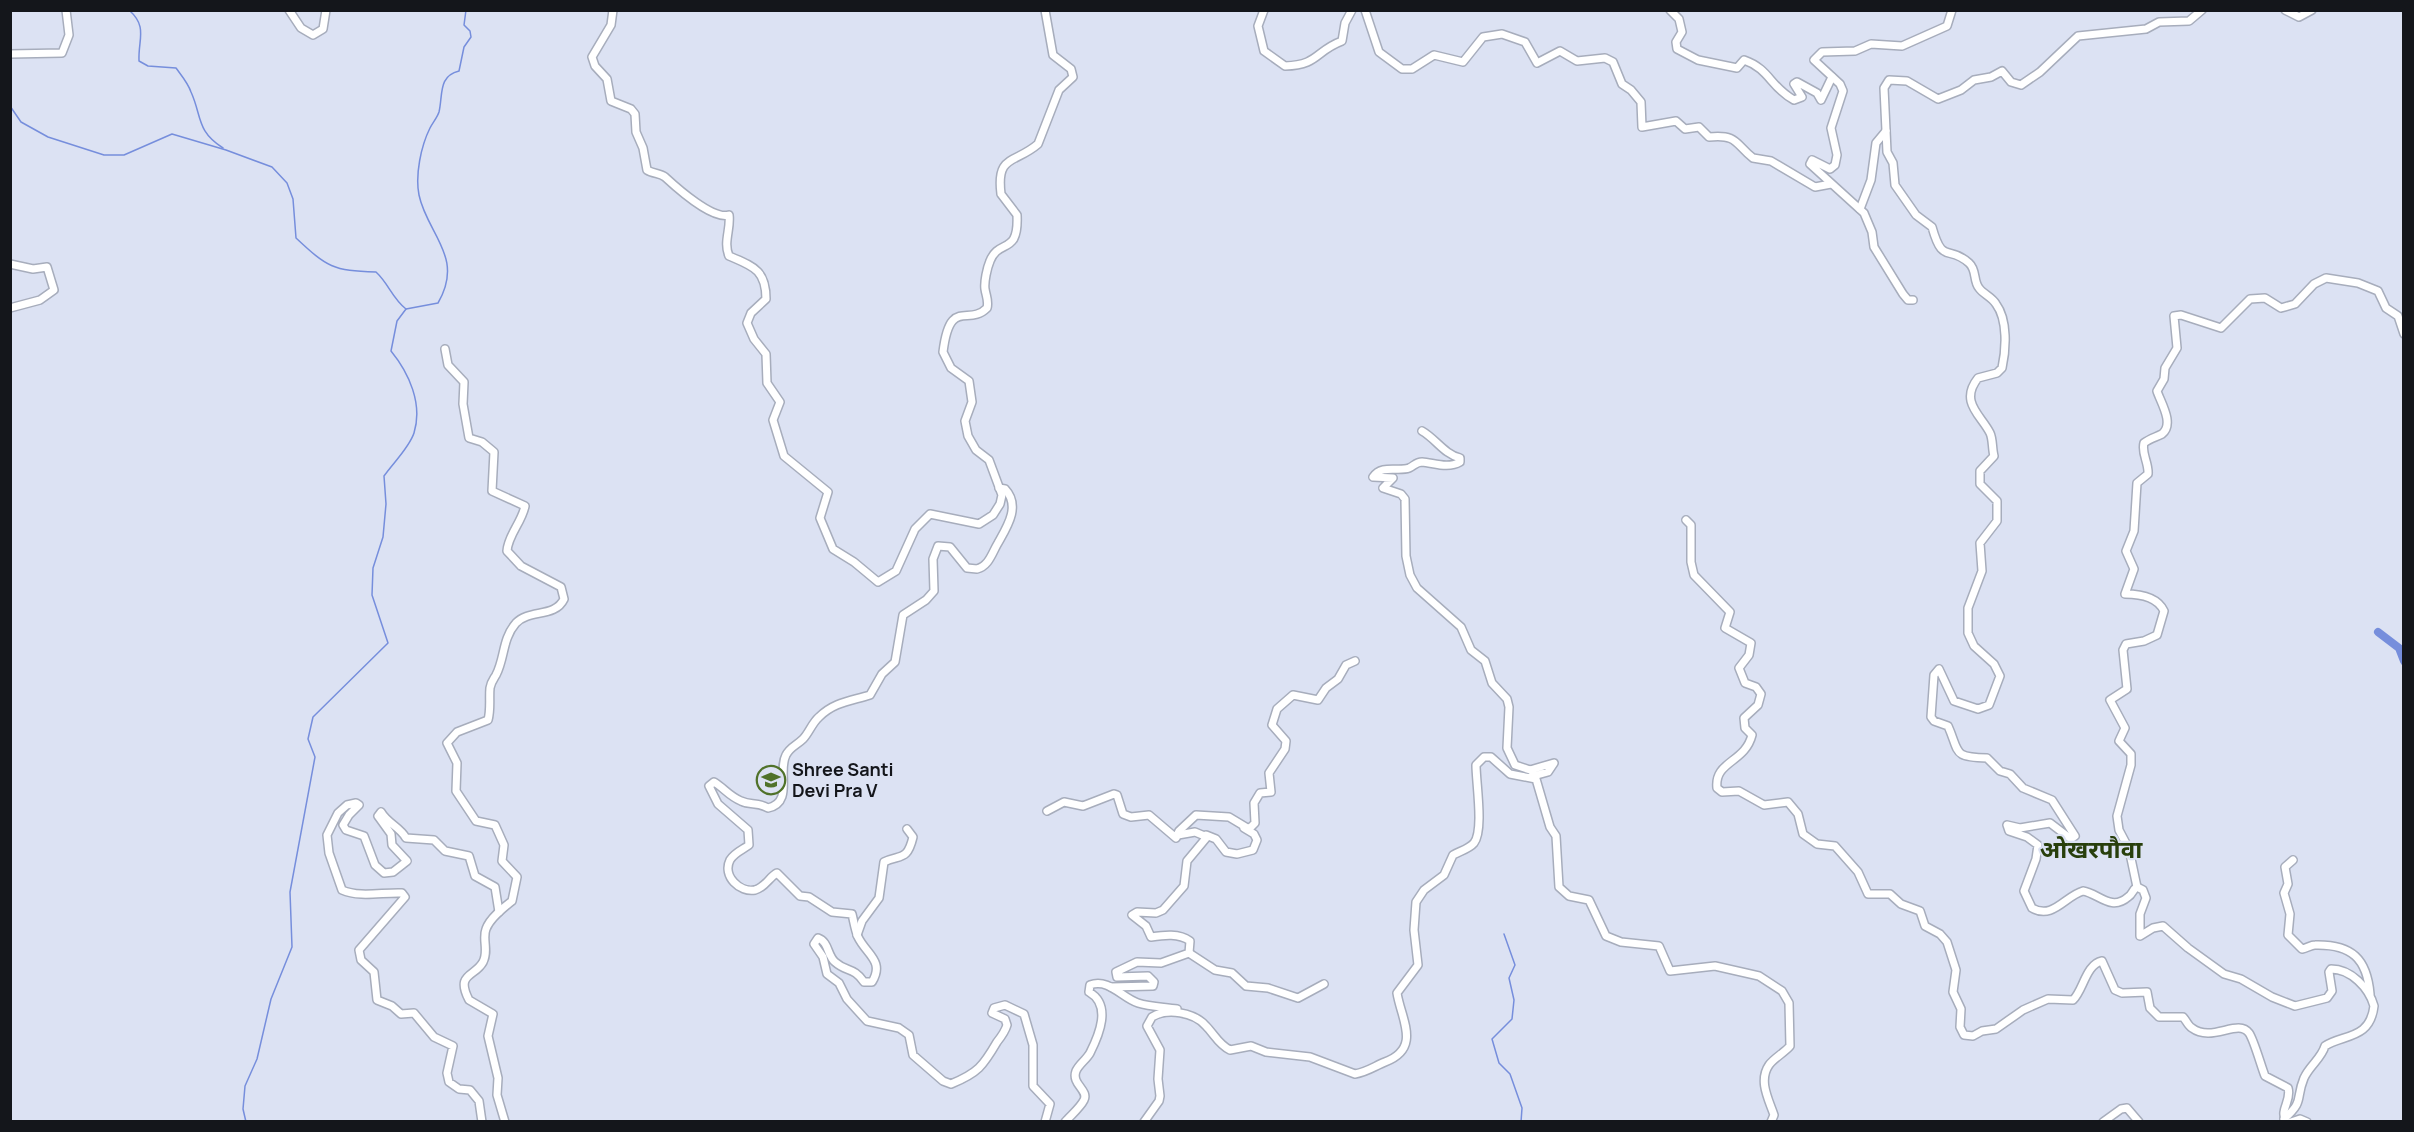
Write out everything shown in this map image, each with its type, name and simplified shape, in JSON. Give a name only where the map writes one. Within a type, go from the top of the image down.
[{"type":"street","points":[[10,54],[62,53],[69,35],[66,10]]},
{"type":"street","points":[[289,10],[301,28],[313,35],[323,28],[326,10]]},
{"type":"street","points":[[613,10],[611,25],[593,55],[593,61],[607,79],[611,101],[631,109],[635,114],[636,132],[643,148],[647,170],[664,176],[710,211],[723,217],[729,215],[730,226],[726,239],[729,256],[746,262],[760,272],[766,299],[757,305],[747,323],[754,339],[766,354],[767,383],[780,402],[773,420],[781,450],[798,470],[828,492],[820,518],[835,552],[854,562],[870,577],[881,582],[896,571],[915,530],[930,514],[975,524],[986,522],[1000,504],[999,488],[988,460],[976,450],[968,436],[965,421],[972,402],[969,381],[951,368],[943,352],[952,320],[958,315],[980,314],[987,308],[985,283],[990,261],[994,254],[1012,244],[1015,239],[1016,211],[1007,204],[1001,194],[1003,166],[1006,161],[1028,152],[1038,144],[1059,90],[1073,77],[1071,69],[1053,55],[1051,33],[1045,10]]},
{"type":"street","points":[[1264,10],[1258,26],[1264,51],[1285,66],[1308,64],[1323,51],[1342,41],[1345,23],[1352,10]]},
{"type":"street","points":[[1365,10],[1380,52],[1402,69],[1412,69],[1434,55],[1462,62],[1483,38],[1502,34],[1525,42],[1537,63],[1560,51],[1577,61],[1605,58],[1613,62],[1622,84],[1631,90],[1641,102],[1642,127],[1676,121],[1685,129],[1699,128],[1709,137],[1722,135],[1739,143],[1753,158],[1771,161],[1815,187],[1831,184]]},
{"type":"street","points":[[1670,10],[1679,19],[1682,32],[1676,42],[1677,48],[1698,60],[1737,68],[1744,60],[1753,63],[1766,72],[1775,87],[1794,100],[1802,97],[1794,84],[1797,82],[1817,93],[1821,100],[1833,77]]},
{"type":"street","points":[[1913,300],[1908,300],[1903,294],[1874,247],[1872,231],[1860,209],[1810,164],[1812,160],[1830,168],[1838,160],[1831,128],[1843,91],[1833,77],[1815,63],[1815,57],[1822,52],[1855,51],[1871,44],[1910,44],[1947,26],[1952,10]]},
{"type":"street","points":[[2137,887],[2128,898],[2120,901],[2104,902],[2083,891],[2052,910],[2042,912],[2032,908],[2024,891],[2037,856],[2038,844],[2027,837],[2009,831],[2007,825],[2020,828],[2050,823],[2071,839],[2075,836],[2073,830],[2052,800],[2023,788],[2010,774],[2000,771],[1988,758],[1964,756],[1954,747],[1948,726],[1931,717],[1934,675],[1939,669],[1954,701],[1978,710],[1989,705],[2000,676],[1994,664],[1974,646],[1968,633],[1968,608],[1982,571],[1980,543],[1997,521],[1997,501],[1980,484],[1980,471],[1994,456],[1990,433],[1977,418],[1971,400],[1978,378],[1997,373],[2002,368],[2003,326],[1995,302],[1977,286],[1971,265],[1964,259],[1943,253],[1937,245],[1932,227],[1919,218],[1909,201],[1897,191],[1893,163],[1887,152],[1884,88],[1889,80],[1907,81],[1938,99],[1961,90],[1974,80],[1991,77],[2002,71],[2011,82],[2021,85],[2040,72],[2078,36],[2146,29],[2159,22],[2189,21],[2202,10]]},
{"type":"street","points":[[2285,10],[2299,17],[2312,10]]},
{"type":"street","points":[[1860,209],[1871,180],[1876,143],[1886,131]]},
{"type":"street","points":[[10,264],[33,269],[47,267],[54,290],[40,300],[10,308]]},
{"type":"street","points":[[2137,887],[2129,849],[2119,830],[2117,816],[2131,765],[2131,754],[2119,741],[2125,728],[2110,700],[2127,689],[2123,650],[2126,644],[2157,634],[2164,611],[2162,606],[2148,597],[2125,594],[2134,569],[2126,551],[2134,531],[2137,483],[2148,474],[2149,466],[2142,449],[2144,443],[2162,434],[2166,428],[2165,406],[2157,391],[2164,379],[2165,368],[2177,348],[2174,316],[2181,315],[2221,328],[2250,299],[2265,298],[2281,308],[2291,306],[2303,298],[2319,280],[2334,278],[2378,291],[2386,308],[2398,316],[2403,334]]},
{"type":"street","points":[[445,349],[448,365],[464,382],[464,404],[469,438],[482,442],[494,452],[492,491],[525,506],[521,519],[508,541],[507,550],[521,566],[561,587],[564,599],[560,606],[546,612],[529,614],[515,624],[504,644],[496,675],[491,681],[488,720],[457,732],[447,743],[457,764],[458,794],[476,821],[495,825],[504,844],[502,861],[517,877],[512,901],[486,928],[486,952],[482,963],[468,974],[465,982],[469,1000],[493,1014],[488,1036],[498,1077],[497,1095],[505,1122]]},
{"type":"street","points":[[1112,987],[1135,1002],[1180,1009],[1204,1023],[1230,1050],[1251,1046],[1266,1052],[1310,1057],[1355,1074],[1392,1060],[1400,1053],[1407,1039],[1403,1011],[1397,993],[1418,965],[1419,954],[1414,930],[1416,902],[1424,890],[1444,874],[1453,855],[1469,848],[1477,840],[1479,821],[1476,765],[1484,757],[1491,757],[1510,774],[1530,777],[1548,772],[1554,763],[1530,770],[1515,765],[1508,748],[1509,707],[1507,699],[1492,683],[1485,661],[1471,651],[1461,627],[1413,582],[1407,566],[1405,499],[1401,494],[1383,488],[1393,478],[1373,477],[1381,471],[1397,467],[1408,469],[1424,462],[1436,465],[1460,462],[1460,458],[1442,448],[1435,438],[1422,431]]},
{"type":"street","points":[[999,488],[1005,489],[1010,497],[1011,521],[986,564],[977,569],[967,568],[951,547],[938,546],[933,559],[934,591],[926,600],[903,615],[895,662],[882,674],[870,694],[846,700],[825,712],[803,739],[794,745],[784,758],[784,789],[778,802],[768,808],[759,802],[743,802],[726,794],[717,783],[709,784],[710,792],[718,804],[748,830],[749,845],[736,853],[729,861],[730,874],[737,886],[746,891],[754,890],[765,885],[774,874],[781,874],[800,896],[809,897],[832,912],[852,914],[857,935],[876,961],[877,970],[872,982],[864,982],[856,971],[835,962],[824,942],[818,938],[814,944],[823,957],[827,974],[839,983],[847,999],[867,1021],[899,1028],[909,1035],[912,1039],[913,1055],[948,1084],[979,1070],[988,1060],[1007,1027],[1005,1019],[992,1013],[994,1008],[1005,1005],[1024,1014],[1033,1045],[1033,1086],[1050,1104],[1045,1122]]},
{"type":"street","points":[[1686,520],[1691,525],[1691,562],[1694,575],[1730,612],[1725,628],[1751,643],[1749,655],[1739,668],[1745,682],[1756,687],[1761,694],[1758,705],[1744,718],[1745,728],[1752,735],[1748,745],[1741,755],[1716,776],[1717,788],[1722,792],[1739,791],[1764,805],[1788,802],[1798,814],[1803,834],[1817,844],[1835,846],[1858,872],[1868,894],[1890,894],[1901,903],[1922,912],[1925,926],[1942,936],[1947,942],[1956,970],[1953,992],[1961,1009],[1960,1027],[1964,1035],[1973,1036],[1982,1031],[1996,1029],[2023,1010],[2048,999],[2073,1000],[2096,963],[2102,961],[2115,990],[2122,993],[2147,992],[2150,1008],[2159,1017],[2183,1017],[2192,1029],[2212,1034],[2236,1026],[2245,1029],[2251,1037],[2265,1076],[2288,1088],[2289,1097],[2284,1107],[2287,1121]]},
{"type":"street","points":[[1244,828],[1249,829],[1255,823],[1254,803],[1260,793],[1271,792],[1269,772],[1285,749],[1286,741],[1272,725],[1277,709],[1293,695],[1318,700],[1326,688],[1338,679],[1346,665],[1355,661]]},
{"type":"street","points":[[1530,777],[1539,784],[1550,827],[1556,836],[1558,887],[1569,896],[1589,900],[1606,936],[1621,942],[1659,946],[1670,971],[1722,967],[1759,976],[1782,991],[1789,1003],[1790,1046],[1769,1065],[1764,1082],[1774,1115],[1771,1122]]},
{"type":"street","points":[[1047,811],[1064,802],[1083,806],[1097,799],[1117,795],[1123,814],[1131,817],[1149,815],[1163,825],[1172,837],[1176,838],[1178,835],[1196,816],[1229,817],[1254,834],[1257,840],[1253,850],[1243,853],[1226,852],[1216,839],[1206,835],[1195,832],[1178,835]]},
{"type":"street","points":[[482,1122],[478,1101],[470,1090],[459,1089],[449,1082],[447,1073],[453,1046],[434,1037],[414,1013],[401,1014],[392,1006],[377,1000],[374,972],[361,960],[358,950],[405,897],[402,893],[393,892],[374,894],[342,891],[327,840],[338,813],[350,804],[359,805],[343,825],[346,830],[364,836],[375,865],[384,873],[393,872],[407,861],[392,845],[391,834],[378,816],[381,812],[389,823],[401,829],[406,838],[435,840],[444,851],[470,856],[475,876],[495,887],[499,912]]},
{"type":"street","points":[[857,935],[862,921],[879,898],[884,862],[900,858],[910,848],[913,837],[908,829]]},
{"type":"street","points":[[1189,953],[1190,941],[1187,939],[1169,934],[1151,937],[1146,926],[1132,915],[1137,912],[1156,913],[1163,910],[1184,886],[1187,861],[1206,835]]},
{"type":"street","points":[[2293,860],[2285,867],[2288,884],[2284,893],[2290,914],[2288,935],[2302,949],[2316,945],[2334,947],[2360,958],[2367,974],[2370,997]]},
{"type":"street","points":[[2137,887],[2143,890],[2146,898],[2140,914],[2140,936],[2152,928],[2163,926],[2188,948],[2224,974],[2241,979],[2254,988],[2295,1006],[2323,1000],[2330,995],[2332,986],[2329,972],[2331,969],[2342,971],[2355,978],[2370,997],[2374,1006],[2369,1019],[2353,1037],[2325,1046],[2320,1058],[2305,1077],[2299,1104],[2287,1121]]},
{"type":"street","points":[[1189,953],[1215,970],[1233,974],[1242,984],[1254,988],[1268,988],[1298,998],[1324,984]]},
{"type":"street","points":[[1065,1122],[1084,1100],[1084,1093],[1075,1080],[1075,1075],[1089,1055],[1104,1016],[1101,1005],[1089,988],[1096,983],[1112,987],[1153,986],[1154,982],[1148,976],[1117,977],[1116,972],[1137,962],[1161,963],[1189,953]]},
{"type":"street","points":[[1144,1122],[1160,1096],[1158,1079],[1160,1050],[1148,1030],[1149,1020],[1163,1012],[1190,1016]]},
{"type":"street","points":[[2103,1122],[2121,1109],[2127,1108],[2139,1122]]},
{"type":"street","points":[[2287,1121],[2300,1119],[2307,1122]]},
{"type":"waterway","points":[[129,10],[135,16],[140,28],[139,61],[148,66],[176,68],[190,89],[204,129],[214,142],[223,148]]},
{"type":"waterway","points":[[406,309],[438,303],[445,287],[448,272],[446,259],[423,209],[419,195],[418,170],[427,135],[439,112],[444,82],[459,71],[464,47],[471,37],[470,31],[464,25],[466,10]]},
{"type":"waterway","points":[[10,106],[21,122],[48,137],[104,155],[124,155],[172,134],[272,167],[287,183],[293,199],[296,238],[332,265],[350,270],[376,272],[406,309],[397,321],[391,351],[413,389],[417,411],[416,422],[414,433],[408,444],[384,476],[386,504],[383,537],[373,568],[372,595],[388,643],[313,717],[308,739],[315,757],[290,892],[292,947],[271,999],[257,1059],[245,1086],[243,1109],[246,1122]]},
{"type":"waterway","points":[[2378,632],[2399,648],[2404,661]]},
{"type":"waterway","points":[[1504,934],[1515,965],[1509,978],[1514,1000],[1512,1019],[1492,1039],[1499,1063],[1510,1074],[1522,1108],[1521,1122]]},
{"type":"place","name":"Shree Santi Devi Pra V","points":[[771,780]]},
{"type":"district","name":"ओखरपौवा","points":[[2091,850]]}]
